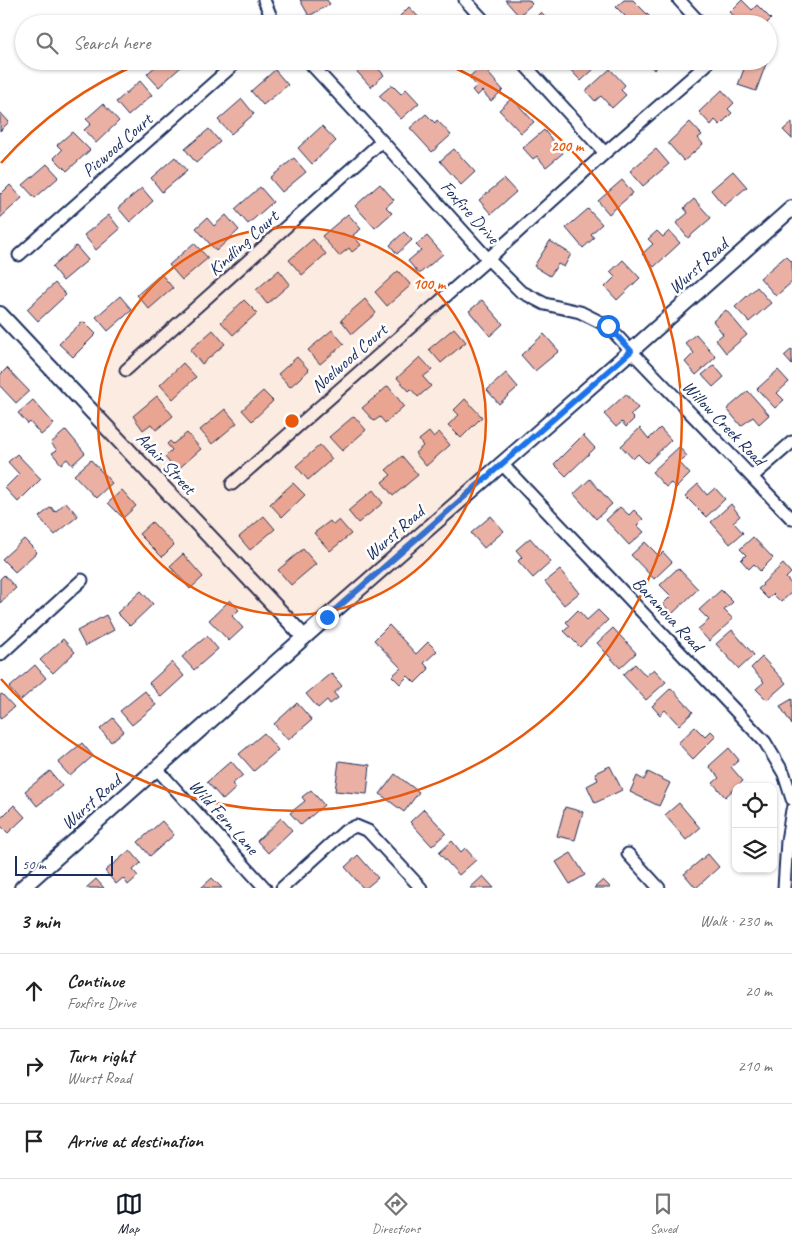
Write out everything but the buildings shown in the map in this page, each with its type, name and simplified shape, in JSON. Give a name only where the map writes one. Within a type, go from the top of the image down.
[{"type":"street","points":[[264,0],[270,15]]},
{"type":"street","points":[[465,0],[479,15]]},
{"type":"street","points":[[679,0],[693,15]]},
{"type":"street","name":"Picwood Court","points":[[19,255],[228,70]]},
{"type":"street","name":"Foxfire Drive","points":[[316,70],[488,259],[520,290],[545,304],[580,312],[608,326],[631,351]]},
{"type":"street","points":[[529,70],[605,153]]},
{"type":"street","name":"Noelwood Court","points":[[232,484],[488,259],[698,70]]},
{"type":"street","name":"Kindling Court","points":[[126,370],[382,141]]},
{"type":"street","name":"Wurst Road","points":[[22,888],[792,208]]},
{"type":"street","name":"Adair Street","points":[[0,314],[304,637]]},
{"type":"street","name":"Willow Creek Road","points":[[631,351],[792,519]]},
{"type":"street","points":[[752,477],[792,442]]},
{"type":"street","name":"Baranova Road","points":[[502,463],[765,742],[784,774],[792,799]]},
{"type":"street","points":[[0,656],[82,580]]},
{"type":"street","name":"Wild Fern Lane","points":[[158,769],[265,888]]},
{"type":"street","points":[[784,888],[792,810]]},
{"type":"street","points":[[282,888],[345,831],[356,826],[368,831],[421,888]]},
{"type":"street","points":[[628,854],[660,888]]},
{"type":"route","points":[[327,617],[631,351],[608,326]]}]
